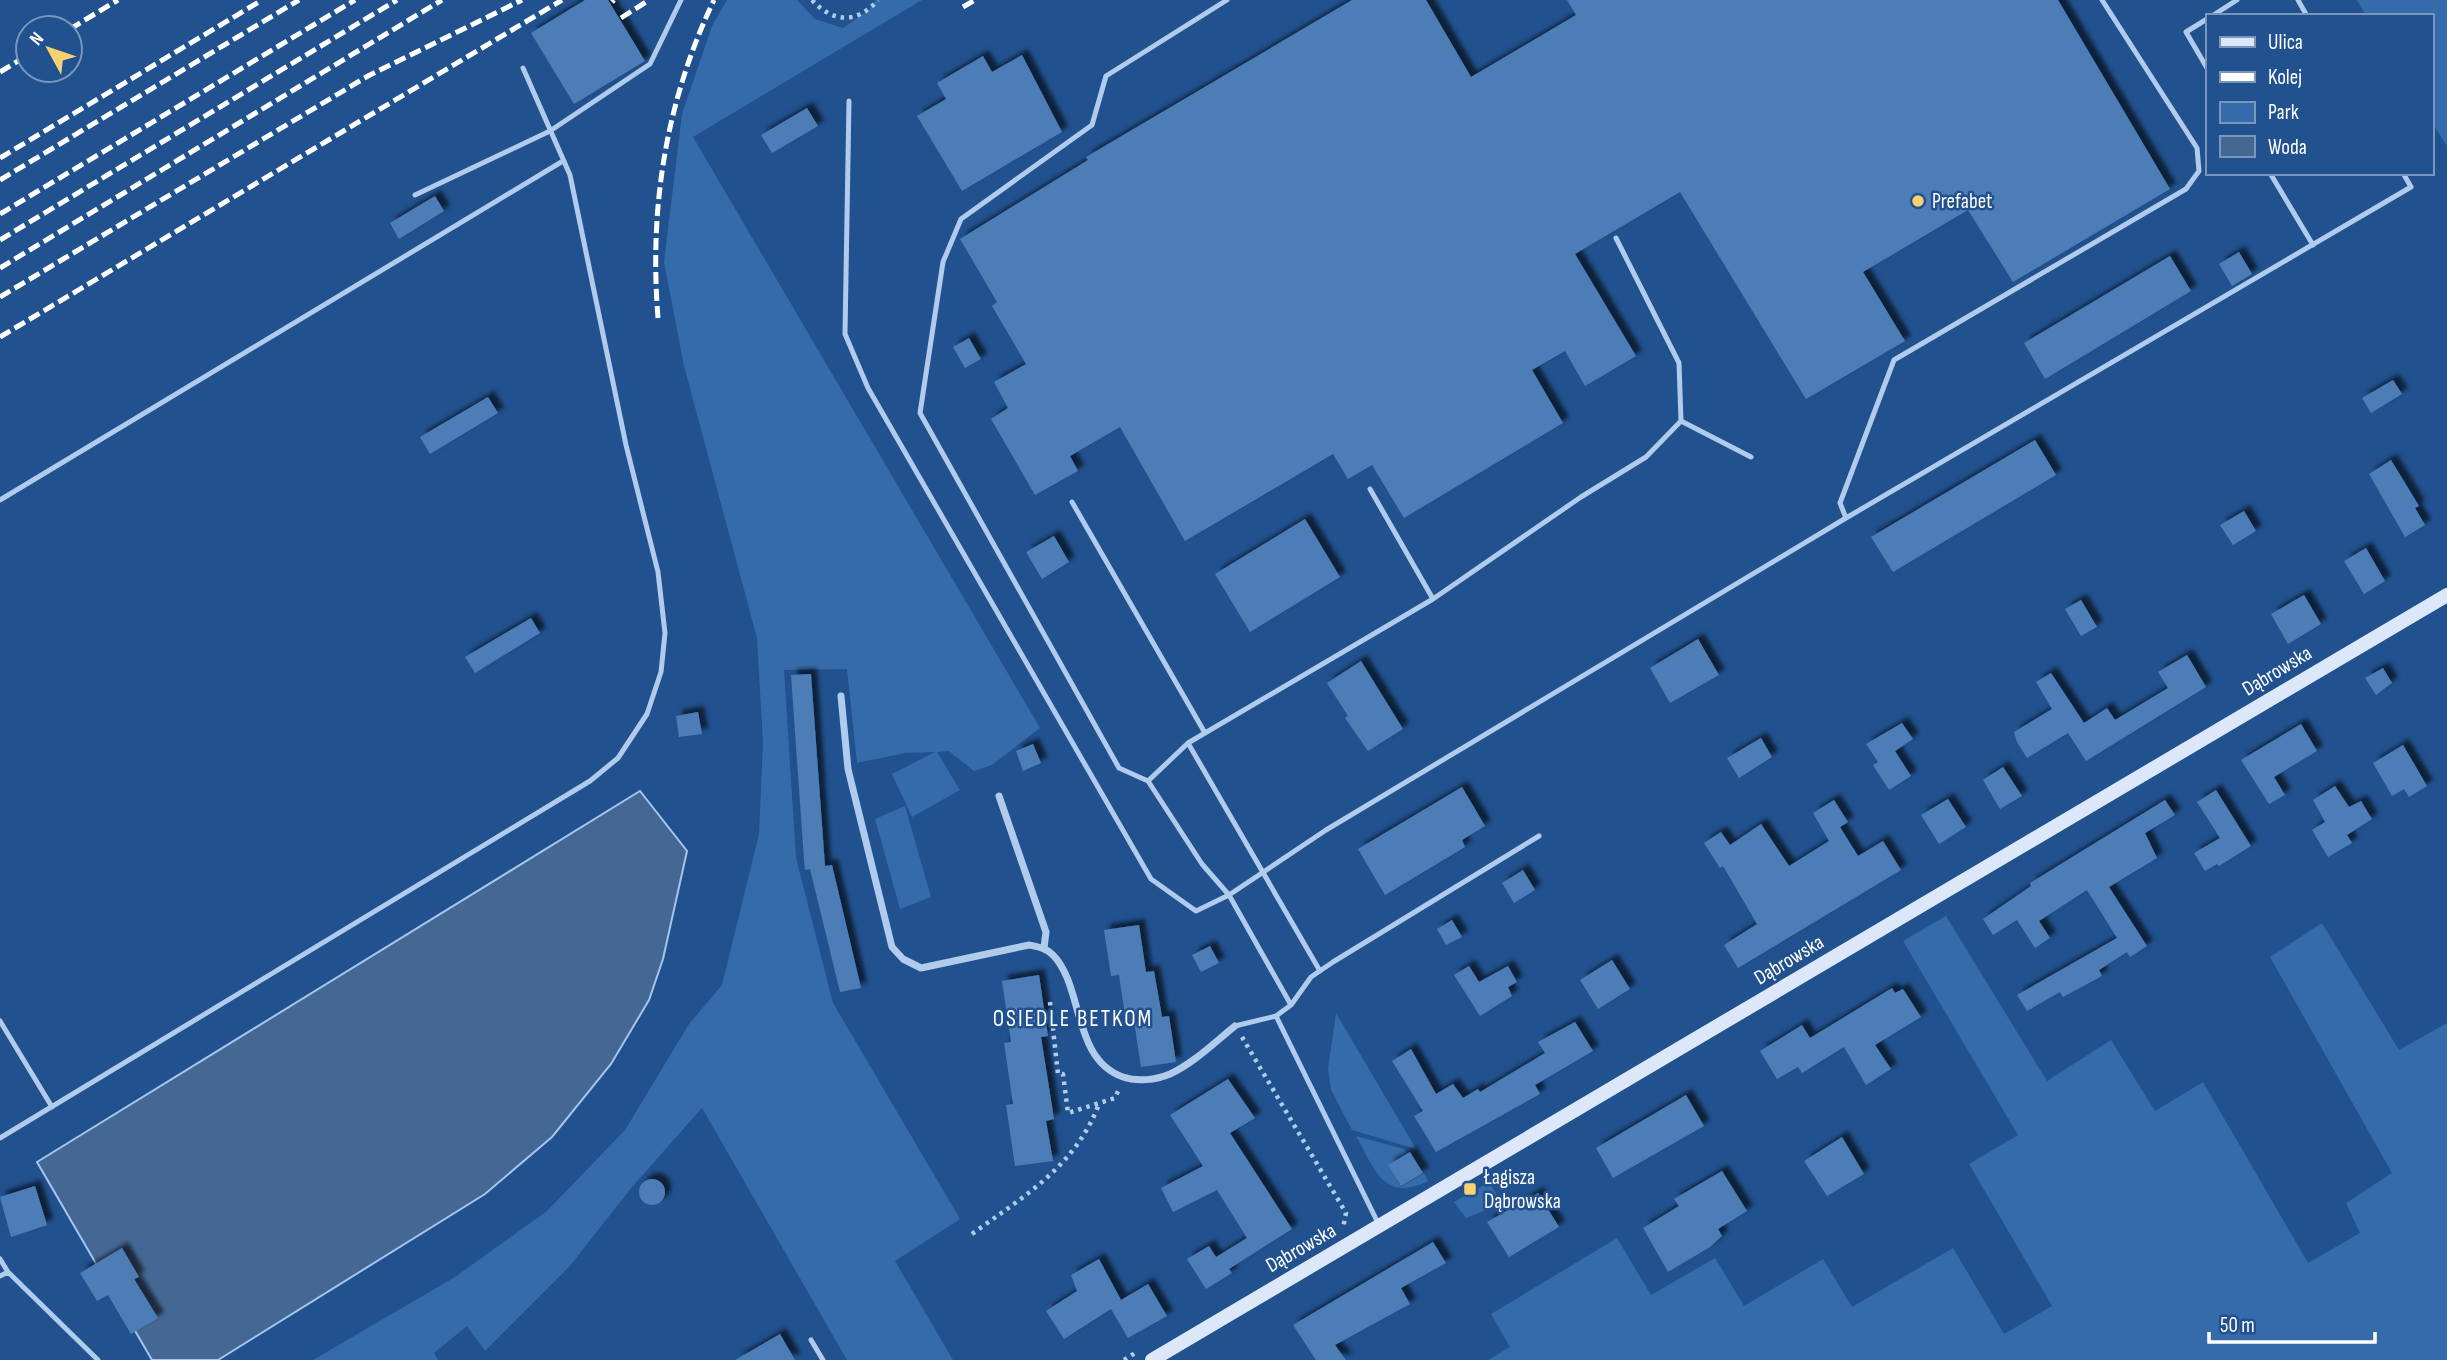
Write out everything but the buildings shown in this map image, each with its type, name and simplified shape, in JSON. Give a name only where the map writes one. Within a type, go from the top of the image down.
[{"type":"street","name":"Dąbrowska","points":[[1152,1360],[2447,595]]},
{"type":"street","points":[[841,696],[848,769],[892,947],[902,959],[921,968],[1029,945],[1044,948],[1060,967],[1096,1057],[1114,1074],[1125,1077],[1145,1080],[1169,1074],[1194,1059],[1235,1026]]},
{"type":"street","points":[[999,796],[1046,932],[1044,948]]},
{"type":"lane","points":[[415,195],[550,131],[650,64],[681,0]]},
{"type":"lane","points":[[1227,0],[1106,76],[1092,125],[961,219],[943,262],[920,413],[1119,768],[1148,781],[1202,864],[1229,895],[1291,1005]]},
{"type":"lane","points":[[1846,518],[1840,503],[1894,360],[2186,189],[2199,171],[2197,148],[2102,0]]},
{"type":"lane","points":[[2215,14],[2237,0]]},
{"type":"lane","points":[[2206,20],[2186,32],[2206,66]]},
{"type":"lane","points":[[0,1138],[590,781],[618,758],[647,714],[661,672],[665,633],[658,572],[626,445],[570,175],[523,68]]},
{"type":"lane","points":[[849,101],[845,334],[868,388],[1151,879],[1196,911],[1229,895],[1264,869],[1846,518],[2411,187],[2404,175]]},
{"type":"lane","points":[[0,500],[563,161]]},
{"type":"lane","points":[[2271,175],[2313,245]]},
{"type":"lane","points":[[1148,781],[1188,743],[1433,599],[1581,497],[1646,457],[1681,421],[1679,363],[1616,238]]},
{"type":"lane","points":[[1681,421],[1751,457]]},
{"type":"lane","points":[[1370,489],[1433,599]]},
{"type":"lane","points":[[1072,502],[1205,733]]},
{"type":"lane","points":[[1188,743],[1264,869],[1320,971]]},
{"type":"lane","points":[[1235,1026],[1276,1016],[1291,1005],[1311,977],[1539,836]]},
{"type":"lane","points":[[1276,1016],[1379,1226]]},
{"type":"lane","points":[[0,1021],[52,1107]]},
{"type":"lane","points":[[0,1259],[8,1272],[98,1360]]},
{"type":"lane","points":[[0,1276],[8,1272]]},
{"type":"lane","points":[[811,1340],[823,1360]]},
{"type":"path","points":[[812,0],[838,20],[849,20],[869,10],[878,0]]},
{"type":"path","points":[[1049,1002],[1058,1074],[1063,1074],[1068,1113],[1115,1098],[1125,1077]]},
{"type":"path","points":[[1235,1026],[1346,1213],[1342,1231]]},
{"type":"path","points":[[972,1234],[1067,1161],[1092,1122],[1099,1103]]},
{"type":"green space","points":[[727,0],[797,0],[815,19],[843,28],[869,10],[876,0],[922,0],[693,137],[1040,728],[992,765],[974,771],[949,751],[937,752],[960,790],[912,817],[892,774],[935,752],[905,753],[857,763],[847,669],[784,670],[796,858],[833,1003],[960,1219],[895,1261],[953,1360],[847,1360],[702,1108],[632,1187],[569,1267],[485,1351],[467,1326],[434,1353],[438,1360],[313,1360],[455,1277],[547,1211],[625,1130],[689,1024],[722,985],[759,834],[763,743],[757,638],[684,366],[664,262],[682,114],[712,26]]},
{"type":"green space","points":[[2357,0],[2447,0],[2447,146],[2433,124],[2433,14],[2365,14]]},
{"type":"green space","points":[[905,806],[931,897],[900,909],[875,819]]},
{"type":"green space","points":[[1946,916],[2047,1081],[2111,1040],[2155,1111],[2203,1082],[2308,1263],[2360,1233],[2346,1203],[2392,1173],[2270,957],[2322,923],[2399,1050],[2447,1023],[2447,1360],[1488,1360],[1510,1347],[1491,1314],[1617,1238],[1651,1295],[1715,1258],[1744,1306],[1823,1259],[1852,1307],[1953,1248],[2004,1334],[2052,1306],[1969,1164],[2018,1135],[1903,941]]},
{"type":"green space","points":[[1336,1013],[1416,1149],[1352,1130],[1331,1090],[1328,1069]]},
{"type":"green space","points":[[1356,1136],[1404,1149],[1407,1153],[1388,1165],[1401,1187],[1424,1173],[1428,1181],[1413,1187],[1400,1188],[1390,1185],[1375,1171]]},
{"type":"green space","points":[[1489,1182],[1502,1204],[1466,1218],[1454,1202]]},
{"type":"water","points":[[640,791],[687,851],[663,959],[649,1000],[611,1064],[552,1137],[485,1194],[218,1360],[152,1360],[37,1162]]},
{"type":"railway","points":[[84,21],[118,0]]},
{"type":"railway","points":[[0,158],[262,0]]},
{"type":"railway","points":[[0,180],[299,0]]},
{"type":"railway","points":[[0,214],[355,0]]},
{"type":"railway","points":[[0,240],[397,0]]},
{"type":"railway","points":[[0,268],[442,0]]},
{"type":"railway","points":[[0,297],[368,76],[522,0]]},
{"type":"railway","points":[[0,337],[562,0]]},
{"type":"railway","points":[[621,18],[649,0]]},
{"type":"railway","points":[[658,318],[656,236],[665,155],[684,77],[714,0]]},
{"type":"railway","points":[[963,7],[975,0]]},
{"type":"railway","points":[[0,72],[14,64]]},
{"type":"place","name":"Prefabet","points":[[1918,201]]},
{"type":"place","name":"Łagisza Dąbrowska","points":[[1470,1189]]},
{"type":"district","name":"OSIEDLE BETKOM","points":[[1073,1019]]}]
